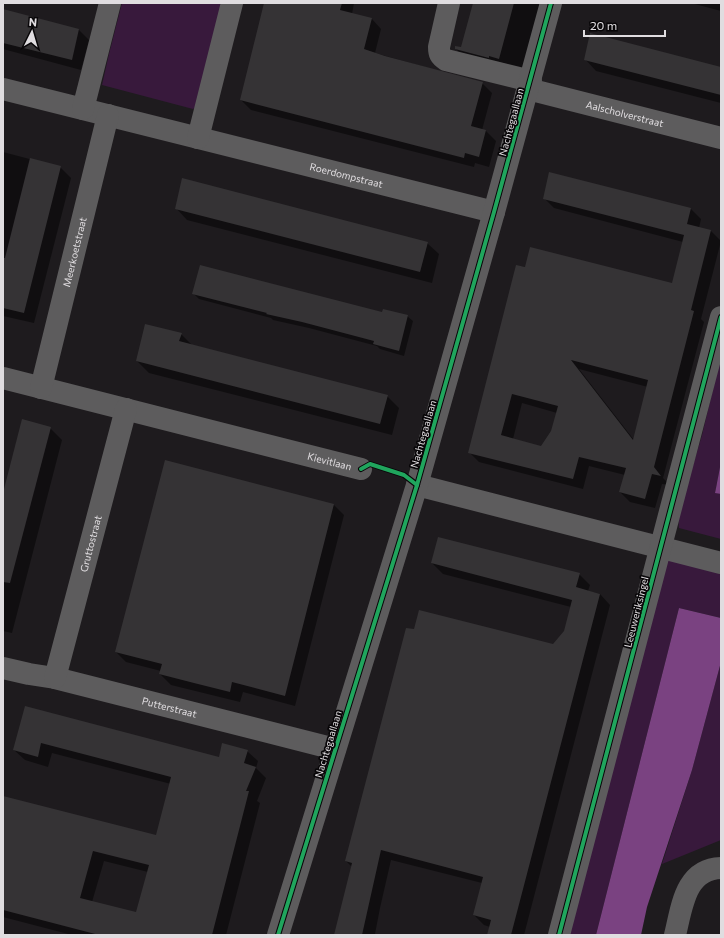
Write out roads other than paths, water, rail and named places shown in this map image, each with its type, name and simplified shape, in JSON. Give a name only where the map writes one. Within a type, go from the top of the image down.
[{"type":"street","points":[[83,109],[110,3]]},
{"type":"street","points":[[198,138],[232,3]]},
{"type":"street","name":"Aalscholverstraat","points":[[449,3],[439,47],[439,54],[446,60],[529,85],[721,138]]},
{"type":"street","name":"Nachtegaallaan","points":[[278,935],[417,485],[551,3]]},
{"type":"street","name":"Roerdompstraat","points":[[3,89],[494,212]]},
{"type":"street","name":"Meerkoetstraat","points":[[41,388],[108,115]]},
{"type":"street","name":"Leeuweriksingel","points":[[559,935],[625,688],[660,547],[721,317]]},
{"type":"street","name":"Kievitlaan","points":[[3,378],[361,469]]},
{"type":"street","name":"Gruttostraat","points":[[55,678],[126,409]]},
{"type":"street","points":[[417,485],[721,563]]},
{"type":"street","name":"Putterstraat","points":[[3,668],[55,678],[335,749]]},
{"type":"street","points":[[675,935],[685,896],[694,879],[712,868],[721,868]]}]
